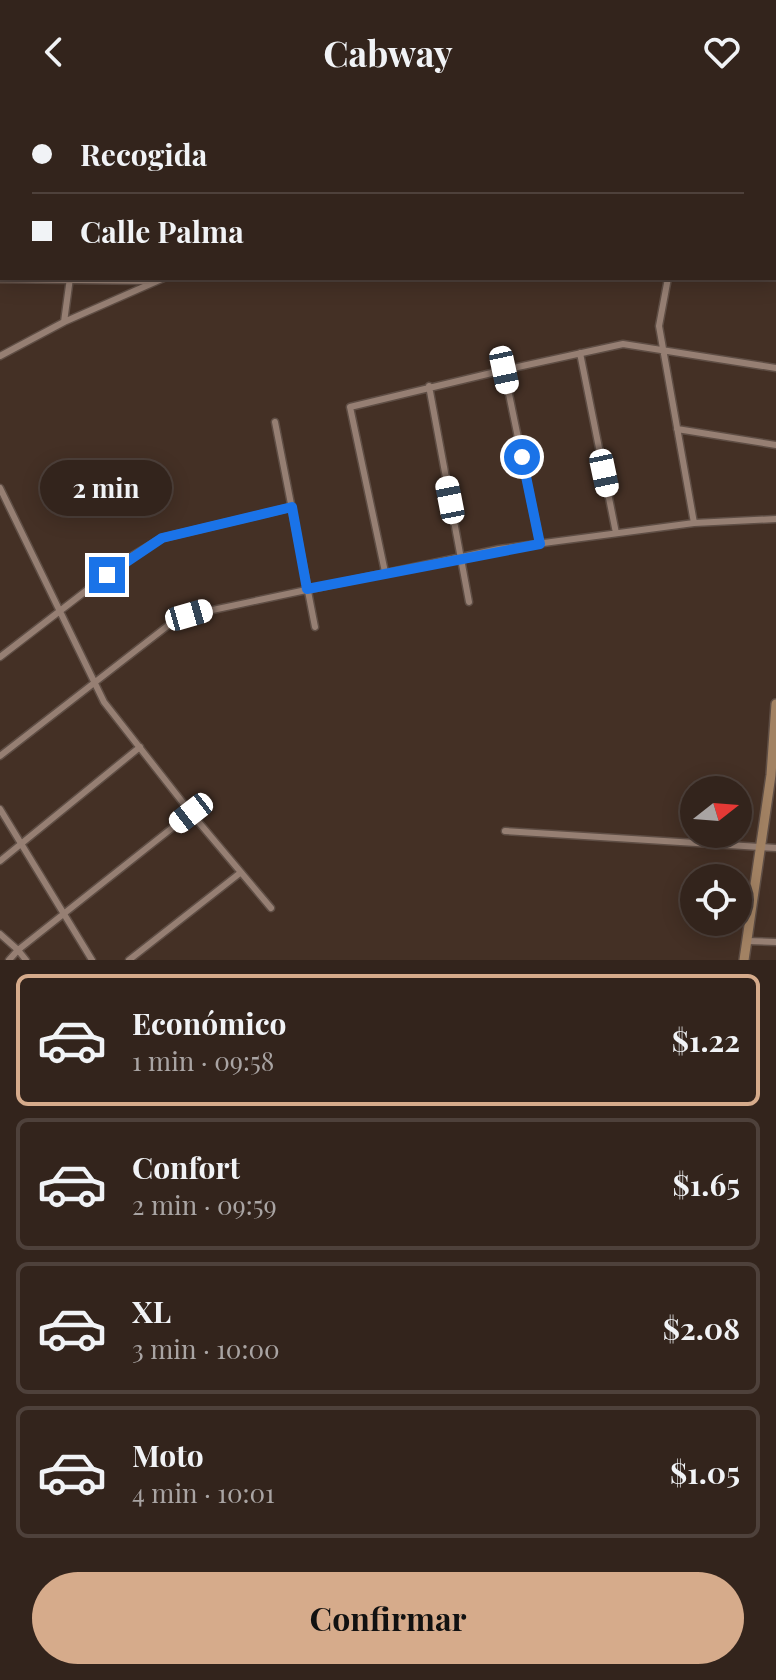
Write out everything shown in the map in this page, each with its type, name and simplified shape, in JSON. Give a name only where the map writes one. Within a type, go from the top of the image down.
[{"type":"main road","points":[[744,960],[773,780],[776,704]]},
{"type":"street","points":[[64,322],[70,280]]},
{"type":"street","points":[[0,356],[64,322],[158,280]]},
{"type":"street","points":[[668,280],[659,326],[694,523]]},
{"type":"street","points":[[385,572],[350,407],[429,386],[623,344],[776,368]]},
{"type":"street","points":[[580,353],[616,533]]},
{"type":"street","points":[[504,370],[540,544]]},
{"type":"street","points":[[429,386],[469,602]]},
{"type":"street","points":[[275,422],[315,627]]},
{"type":"street","points":[[677,429],[776,445]]},
{"type":"street","points":[[0,488],[104,702],[271,908]]},
{"type":"street","points":[[0,657],[130,557],[162,538],[292,507]]},
{"type":"street","points":[[0,756],[170,624],[189,615],[385,572],[540,544],[694,523],[776,519]]},
{"type":"street","points":[[0,861],[140,747]]},
{"type":"street","points":[[0,809],[92,960]]},
{"type":"street","points":[[9,960],[63,911],[191,813]]},
{"type":"street","points":[[505,831],[776,848]]},
{"type":"street","points":[[129,960],[240,873]]},
{"type":"street","points":[[0,934],[26,960]]},
{"type":"street","points":[[747,941],[776,942]]},
{"type":"route","points":[[107,575],[162,538],[292,507],[307,589],[499,549],[540,544],[522,457]]}]
